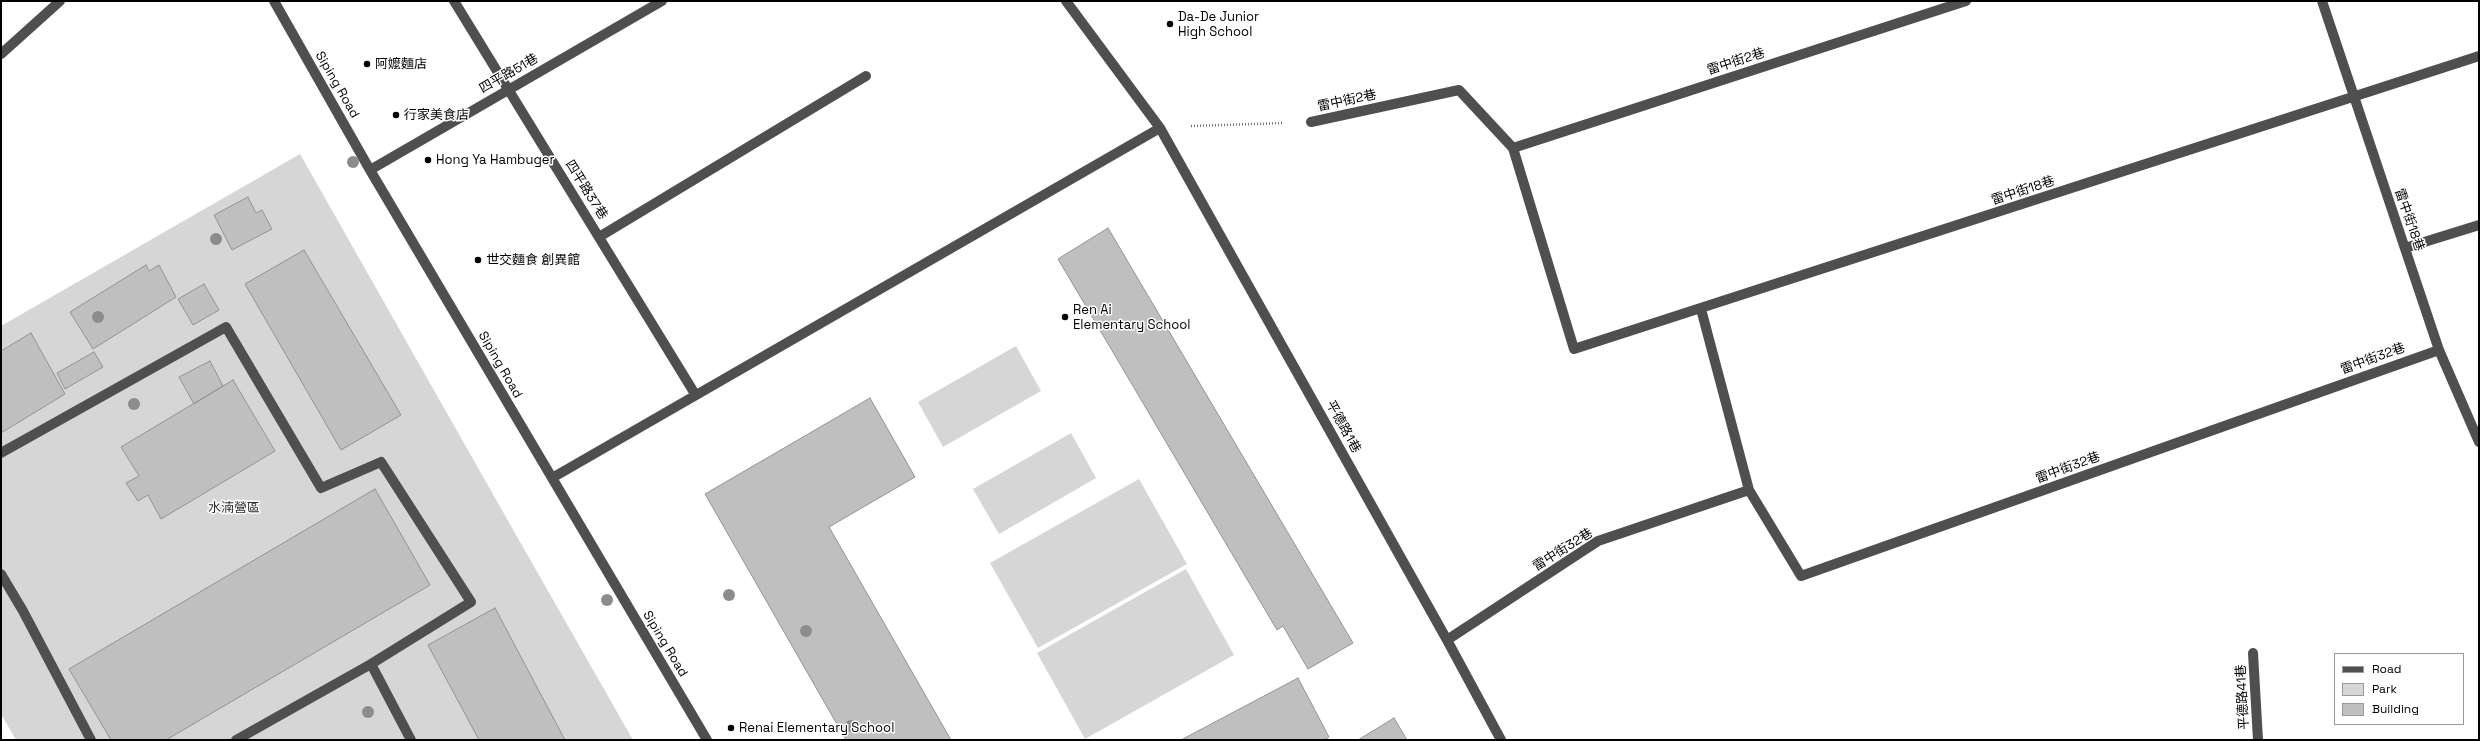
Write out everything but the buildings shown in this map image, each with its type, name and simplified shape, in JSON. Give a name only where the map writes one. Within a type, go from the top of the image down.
[{"type":"street","points":[[1,54],[60,1]]},
{"type":"street","name":"Siping Road","points":[[274,1],[370,170],[707,740]]},
{"type":"street","name":"四平路37巷","points":[[454,1],[695,394]]},
{"type":"street","name":"四平路51巷","points":[[370,170],[662,1]]},
{"type":"street","name":"平德路1巷","points":[[1066,1],[1160,128],[1448,640],[1501,740]]},
{"type":"street","name":"雷中街2巷","points":[[1513,148],[1966,1]]},
{"type":"street","name":"雷中街18巷","points":[[2322,1],[2439,350],[2479,442]]},
{"type":"street","name":"雷中街18巷","points":[[1701,309],[2354,98],[2479,56]]},
{"type":"street","points":[[599,237],[866,76]]},
{"type":"street","name":"雷中街2巷","points":[[1311,122],[1459,90],[1513,148],[1574,350],[1701,309]]},
{"type":"street","points":[[552,478],[695,394],[1160,128]]},
{"type":"street","points":[[2404,248],[2479,225]]},
{"type":"street","name":"雷中街32巷","points":[[1701,309],[1749,490],[1801,576],[2439,350]]},
{"type":"street","points":[[1,453],[226,327],[321,488],[381,462],[471,602],[371,664],[236,740]]},
{"type":"street","name":"雷中街32巷","points":[[1448,640],[1598,541],[1749,490]]},
{"type":"street","points":[[1,574],[23,611],[91,740]]},
{"type":"street","name":"平德路41巷","points":[[2253,653],[2258,740]]},
{"type":"street","points":[[371,664],[411,740]]},
{"type":"path","name":"雷中街2巷","points":[[1160,128],[1311,122]]},
{"type":"green space","name":"水湳營區","points":[[300,154],[633,740],[16,740],[1,714],[1,326]]},
{"type":"green space","points":[[1016,346],[1041,391],[943,447],[918,402]]},
{"type":"green space","points":[[1071,433],[1096,478],[999,534],[973,489]]},
{"type":"green space","points":[[1139,479],[1187,564],[1038,648],[990,563]]},
{"type":"green space","points":[[1186,569],[1234,655],[1085,739],[1037,653]]},
{"type":"place","name":"Da-De Junior High School","points":[[1170,24]]},
{"type":"place","name":"阿嬤麵店","points":[[367,64]]},
{"type":"place","name":"行家美食店","points":[[396,115]]},
{"type":"place","name":"Hong Ya Hambuger","points":[[428,160]]},
{"type":"place","name":"世交麵食 創異館","points":[[478,260]]},
{"type":"place","name":"Ren Ai Elementary School","points":[[1065,317]]},
{"type":"place","name":"Renai Elementary School","points":[[731,728]]}]
